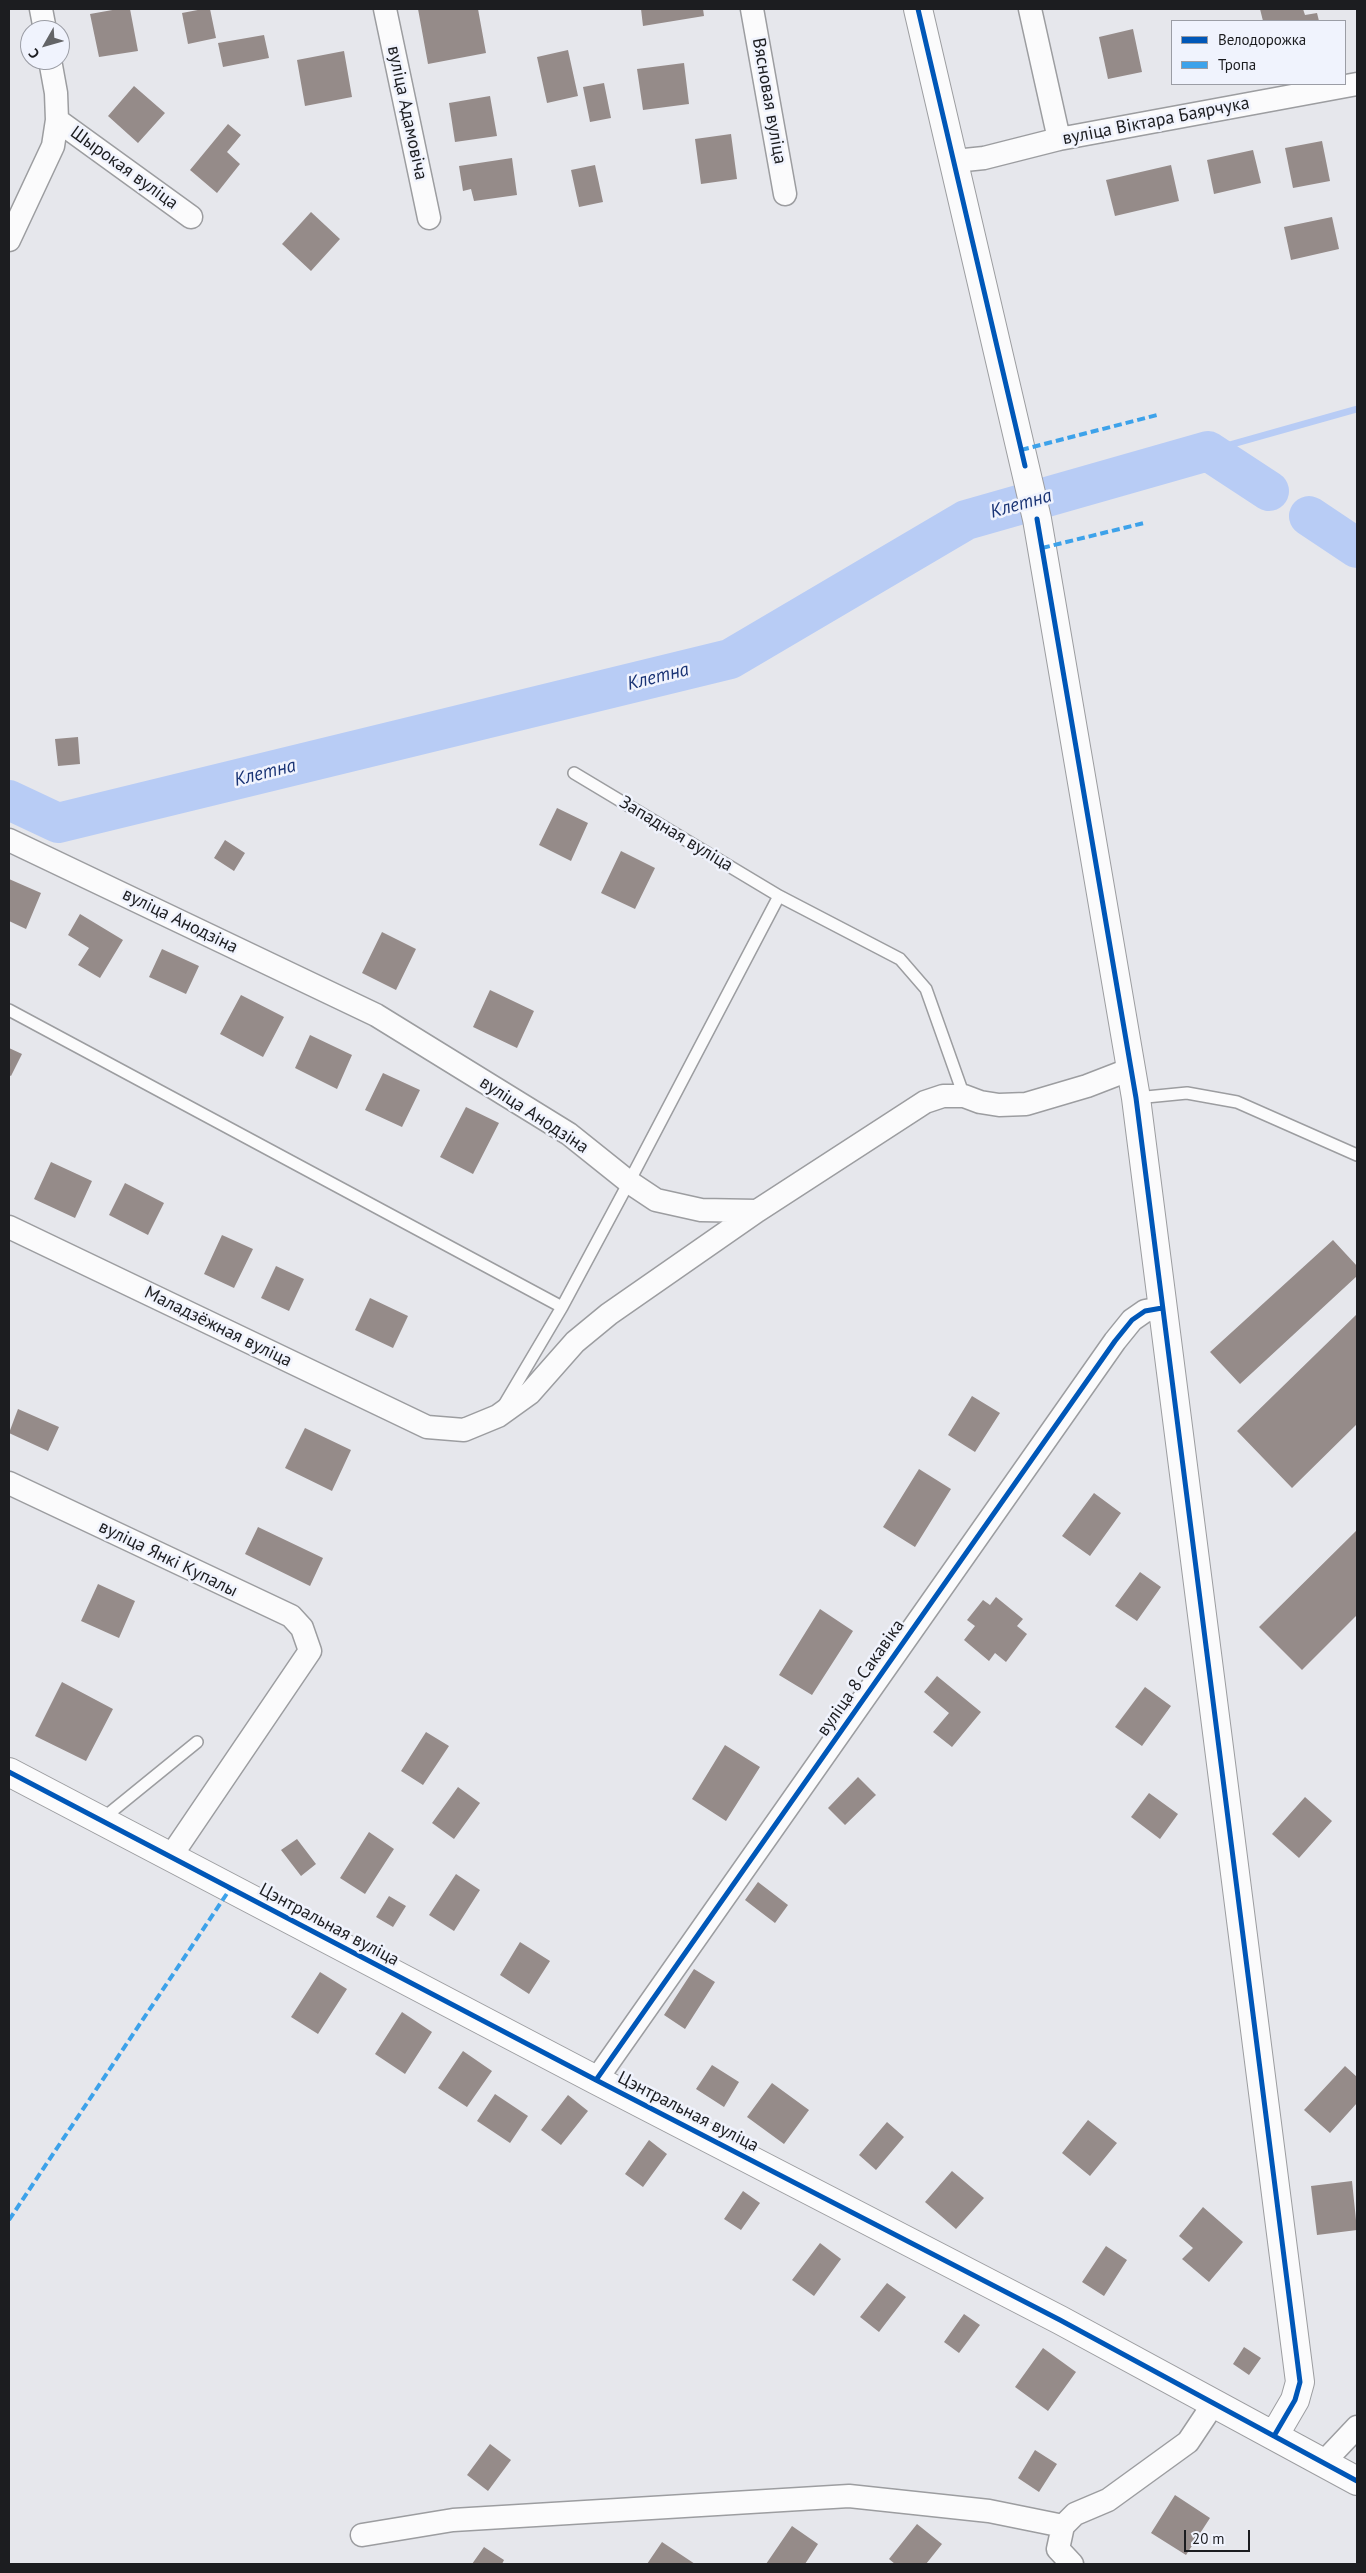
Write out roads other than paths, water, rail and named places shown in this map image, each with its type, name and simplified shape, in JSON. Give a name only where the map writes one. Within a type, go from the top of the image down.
[{"type":"street","name":"вуліца Адамовіча","points":[[385,9],[429,218]]},
{"type":"street","name":"Вясновая вуліца","points":[[752,9],[785,194]]},
{"type":"street","points":[[918,9],[1037,519],[1136,1098],[1300,2382],[1295,2400],[1274,2436]]},
{"type":"street","points":[[1030,9],[1059,139]]},
{"type":"street","points":[[9,240],[17,202],[53,146],[57,120],[51,70]]},
{"type":"street","name":"вуліца Віктара Баярчука","points":[[955,161],[984,158],[1059,139],[1357,84]]},
{"type":"street","name":"Шырокая вуліца","points":[[57,120],[190,217]]},
{"type":"street","name":"вуліца Анодзіна","points":[[9,840],[376,1015],[569,1134],[629,1182],[656,1200],[701,1210],[757,1211]]},
{"type":"street","points":[[498,1416],[530,1393],[576,1342],[609,1314],[757,1211],[925,1102],[943,1096],[964,1096],[980,1102],[999,1105],[1026,1104],[1064,1094],[1131,1069]]},
{"type":"street","name":"Маладзёжная вуліца","points":[[9,1228],[427,1427],[464,1430],[498,1416]]},
{"type":"street","name":"вуліца 8 Сакавіка","points":[[596,2080],[1115,1341],[1132,1320],[1145,1311],[1162,1308]]},
{"type":"street","name":"вуліца Янкі Купалы","points":[[9,1483],[291,1616],[302,1628],[310,1651],[171,1856]]},
{"type":"street","name":"Цэнтральная вуліца","points":[[9,1772],[596,2080],[1060,2320],[1357,2482]]},
{"type":"street","points":[[1072,2564],[1058,2549],[1063,2526],[1075,2514],[1108,2500],[1188,2442],[1214,2403]]},
{"type":"street","points":[[1324,2463],[1357,2427]]},
{"type":"street","points":[[362,2535],[454,2520],[849,2496],[989,2512],[1063,2526]]},
{"type":"lane","name":"Западная вуліца","points":[[574,773],[779,896],[900,959],[926,989],[964,1096]]},
{"type":"lane","points":[[498,1416],[562,1307],[779,896]]},
{"type":"lane","points":[[9,1010],[562,1307]]},
{"type":"lane","points":[[1136,1098],[1187,1093],[1237,1102],[1357,1155]]},
{"type":"lane","points":[[101,1820],[197,1742]]},
{"type":"waterway","points":[[1208,451],[1357,409]]},
{"type":"waterway","name":"Клетна","points":[[9,800],[58,823],[730,659],[966,520],[1208,451],[1269,491]]},
{"type":"waterway","name":"Клетна","points":[[1309,516],[1357,548]]}]
